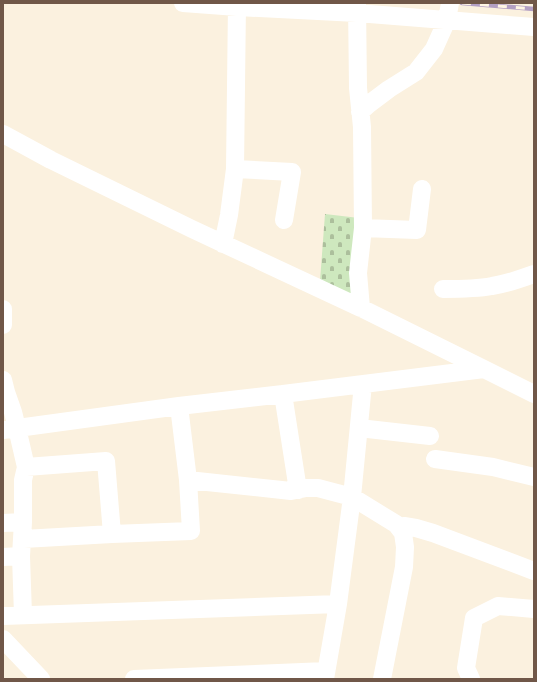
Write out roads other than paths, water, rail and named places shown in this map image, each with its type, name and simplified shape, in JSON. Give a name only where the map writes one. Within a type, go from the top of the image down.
[{"type":"street","points":[[183,3],[357,8],[447,20],[534,27]]},
{"type":"street","points":[[360,112],[389,89],[416,72],[434,49],[447,20],[450,3]]},
{"type":"street","points":[[223,244],[229,215],[235,169],[237,5]]},
{"type":"street","points":[[357,8],[358,88],[362,127],[363,228],[358,273],[361,308]]},
{"type":"street","points":[[5,139],[223,244],[361,308],[534,394]]},
{"type":"street","points":[[235,169],[292,172],[284,220]]},
{"type":"street","points":[[363,228],[417,230],[422,189]]},
{"type":"street","points":[[443,290],[492,286],[511,282],[534,274]]},
{"type":"street","points":[[3,309],[3,325]]},
{"type":"street","points":[[10,429],[179,406],[484,368]]},
{"type":"street","points":[[3,380],[13,412],[10,429],[26,467],[23,480],[23,615]]},
{"type":"street","points":[[134,679],[325,675],[338,604],[352,498],[362,384]]},
{"type":"street","points":[[283,394],[298,490]]},
{"type":"street","points":[[3,557],[22,539],[191,531],[188,480],[179,406]]},
{"type":"street","points":[[359,428],[430,436]]},
{"type":"street","points":[[435,459],[493,467],[534,477]]},
{"type":"street","points":[[26,467],[106,461],[112,534]]},
{"type":"street","points":[[188,480],[291,491],[306,488],[318,488],[352,498],[396,524],[403,533],[405,546],[404,567],[382,679]]},
{"type":"street","points":[[3,523],[22,539]]},
{"type":"street","points":[[399,528],[404,526],[433,533],[534,571]]},
{"type":"street","points":[[3,616],[338,604]]},
{"type":"street","points":[[472,679],[466,668],[474,618],[498,606],[534,609]]},
{"type":"street","points":[[3,639],[41,679]]},
{"type":"railway","points":[[462,3],[534,9]]}]
